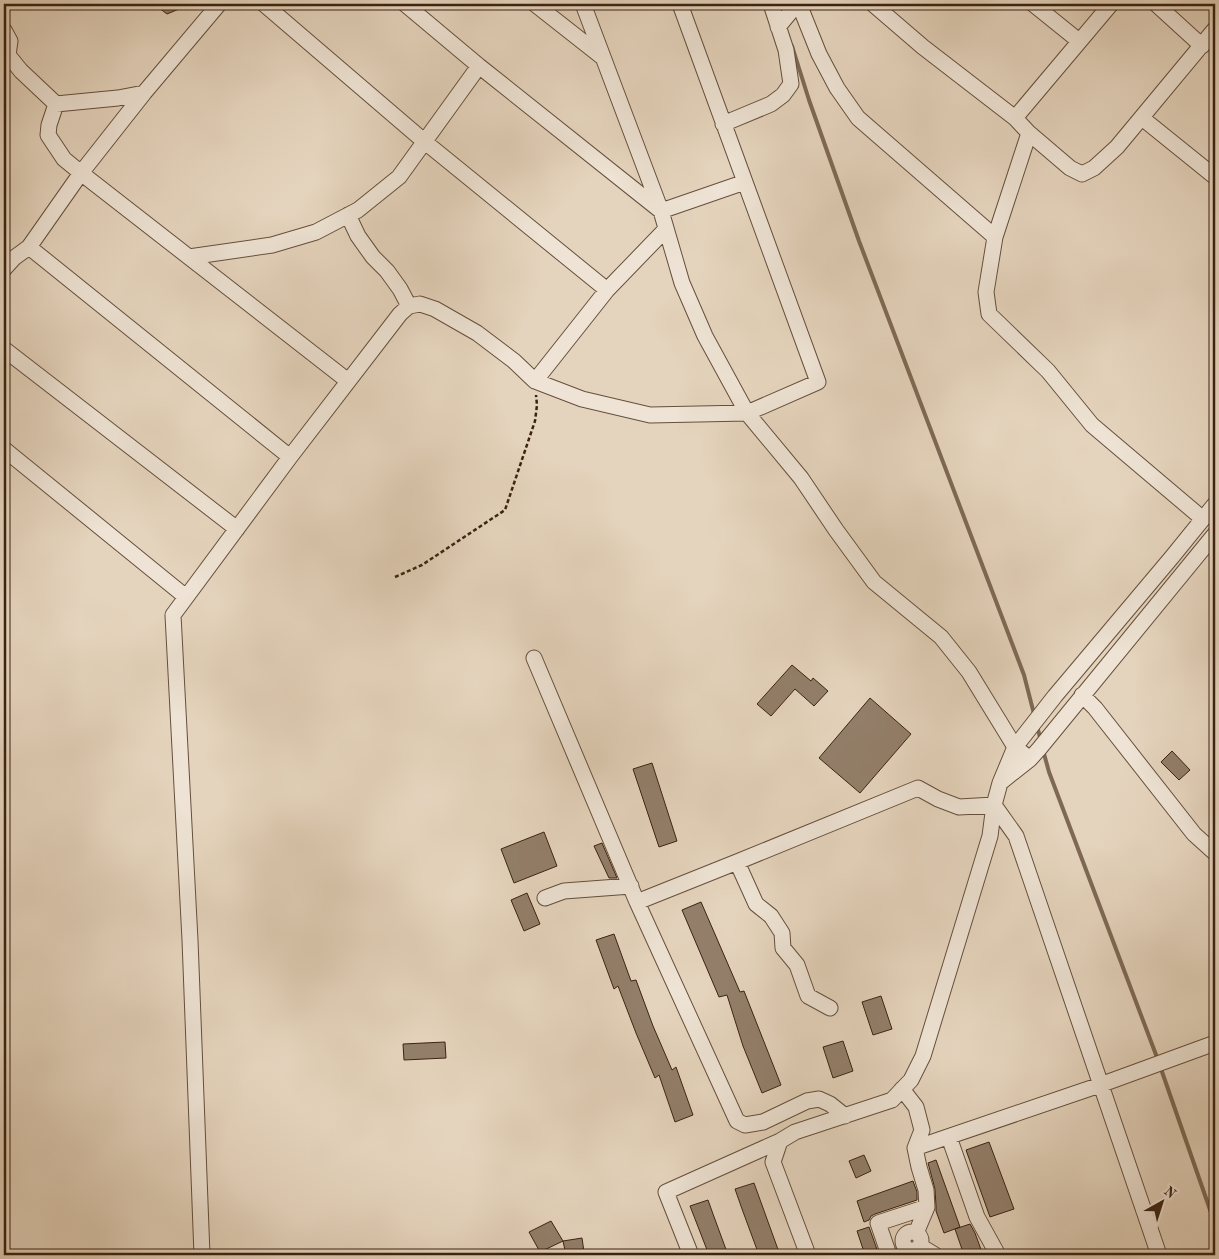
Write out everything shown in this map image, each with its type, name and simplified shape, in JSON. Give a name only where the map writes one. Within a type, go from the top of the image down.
[{"type":"street","points":[[4,269],[14,258],[30,247],[81,173],[144,93],[219,4]]},
{"type":"street","points":[[264,4],[424,142],[607,290]]},
{"type":"street","points":[[405,4],[479,66],[661,211]]},
{"type":"street","points":[[535,4],[602,56]]},
{"type":"street","points":[[583,4],[661,211],[682,282],[705,336],[747,413],[801,478],[874,582],[941,637],[969,672],[1015,747],[1034,754]]},
{"type":"street","points":[[202,1255],[190,940],[173,615],[348,381],[400,314],[409,306],[420,304],[435,308],[477,333],[514,361],[535,381],[582,399],[650,415],[747,413],[818,382],[680,4]]},
{"type":"street","points":[[723,124],[771,104],[783,95],[791,84],[786,50],[771,4]]},
{"type":"street","points":[[779,26],[798,4],[819,54],[837,88],[858,118],[995,237]]},
{"type":"street","points":[[873,4],[1014,118],[1070,168],[1082,174],[1094,168],[1117,147],[1215,29]]},
{"type":"street","points":[[1033,4],[1079,42]]},
{"type":"street","points":[[1014,118],[1111,4]]},
{"type":"street","points":[[1156,4],[1202,46]]},
{"type":"street","points":[[4,30],[10,41],[8,56],[56,104],[118,98],[144,93]]},
{"type":"street","points":[[189,257],[272,245],[316,232],[358,210],[399,177],[479,66]]},
{"type":"street","points":[[56,104],[49,125],[48,135],[64,159],[348,381]]},
{"type":"street","points":[[1142,118],[1215,177]]},
{"type":"street","points":[[1029,133],[995,237],[986,292],[989,314],[1048,371],[1092,426],[1203,519]]},
{"type":"street","points":[[661,211],[745,182]]},
{"type":"street","points":[[348,215],[358,236],[372,257],[387,271],[409,306]]},
{"type":"street","points":[[535,381],[607,290],[666,229]]},
{"type":"street","points":[[30,247],[290,457]]},
{"type":"street","points":[[4,349],[237,529]]},
{"type":"street","points":[[4,449],[186,597]]},
{"type":"street","points":[[691,1255],[666,1192],[780,1141],[794,1132],[892,1100],[911,1080],[923,1056],[990,836],[994,805],[1000,783],[1015,747],[1055,696],[1215,504]]},
{"type":"street","points":[[1000,783],[1034,754],[1215,534]]},
{"type":"street","points":[[534,658],[637,902],[737,1121],[745,1125],[763,1122],[807,1101],[819,1099],[830,1104],[845,1116]]},
{"type":"street","points":[[1082,695],[1095,708],[1194,834],[1215,854]]},
{"type":"street","points":[[637,902],[918,788],[938,800],[958,807],[994,805]]},
{"type":"street","points":[[994,805],[1016,836],[1159,1255]]},
{"type":"street","points":[[737,862],[756,904],[771,916],[782,933],[783,948],[797,965],[808,996],[830,1008]]},
{"type":"street","points":[[545,898],[564,891],[630,886]]},
{"type":"street","points":[[915,1148],[1100,1085],[1215,1042]]},
{"type":"street","points":[[902,1089],[916,1107],[922,1130],[915,1148],[926,1190],[927,1207],[911,1246]]},
{"type":"street","points":[[949,1137],[976,1218],[998,1255]]},
{"type":"street","points":[[780,1141],[773,1162],[808,1255]]},
{"type":"street","points":[[927,1207],[878,1223],[888,1252],[911,1246],[935,1255]]},
{"type":"path","points":[[395,577],[422,565],[505,510],[535,421],[538,405],[535,381]]},
{"type":"building","points":[[154,4],[191,4],[167,14]]},
{"type":"building","points":[[792,665],[811,681],[813,678],[828,691],[814,706],[795,689],[771,716],[757,704]]},
{"type":"building","points":[[870,698],[911,734],[860,793],[819,758]]},
{"type":"building","points":[[1172,751],[1190,770],[1179,780],[1161,762]]},
{"type":"building","points":[[652,763],[677,841],[659,847],[633,769]]},
{"type":"building","points":[[544,832],[557,866],[514,883],[501,849]]},
{"type":"building","points":[[602,843],[617,878],[609,878],[594,846]]},
{"type":"building","points":[[527,893],[540,924],[524,931],[511,900]]},
{"type":"building","points":[[701,902],[740,992],[744,991],[781,1085],[762,1093],[743,1046],[727,995],[719,997],[682,910]]},
{"type":"building","points":[[614,934],[631,981],[636,980],[672,1070],[676,1067],[693,1115],[675,1122],[659,1075],[655,1078],[618,986],[614,989],[596,940]]},
{"type":"building","points":[[881,996],[892,1029],[873,1035],[862,1002]]},
{"type":"building","points":[[843,1041],[853,1071],[833,1078],[823,1047]]},
{"type":"building","points":[[445,1042],[446,1058],[404,1060],[403,1044]]},
{"type":"building","points":[[989,1142],[1014,1209],[990,1217],[966,1150]]},
{"type":"building","points":[[864,1155],[871,1171],[856,1178],[849,1161]]},
{"type":"building","points":[[936,1160],[960,1227],[944,1233],[936,1211],[935,1189],[928,1163]]},
{"type":"building","points":[[913,1181],[917,1192],[917,1200],[875,1214],[864,1222],[857,1201]]},
{"type":"building","points":[[754,1183],[780,1255],[759,1255],[742,1209],[735,1189]]},
{"type":"building","points":[[708,1200],[728,1255],[709,1255],[690,1206]]},
{"type":"building","points":[[551,1221],[563,1241],[540,1252],[529,1232]]},
{"type":"building","points":[[970,1224],[983,1255],[964,1255],[955,1229]]},
{"type":"building","points":[[869,1227],[879,1255],[865,1255],[857,1231]]},
{"type":"building","points":[[582,1238],[584,1252],[566,1255],[563,1241]]},
{"type":"waterway","points":[[779,4],[783,16]]},
{"type":"waterway","points":[[792,46],[859,241],[1024,675],[1034,714]]},
{"type":"waterway","points":[[1037,726],[1041,741]]},
{"type":"waterway","points":[[1043,750],[1049,772],[1158,1060]]},
{"type":"waterway","points":[[1160,1066],[1215,1224]]}]
